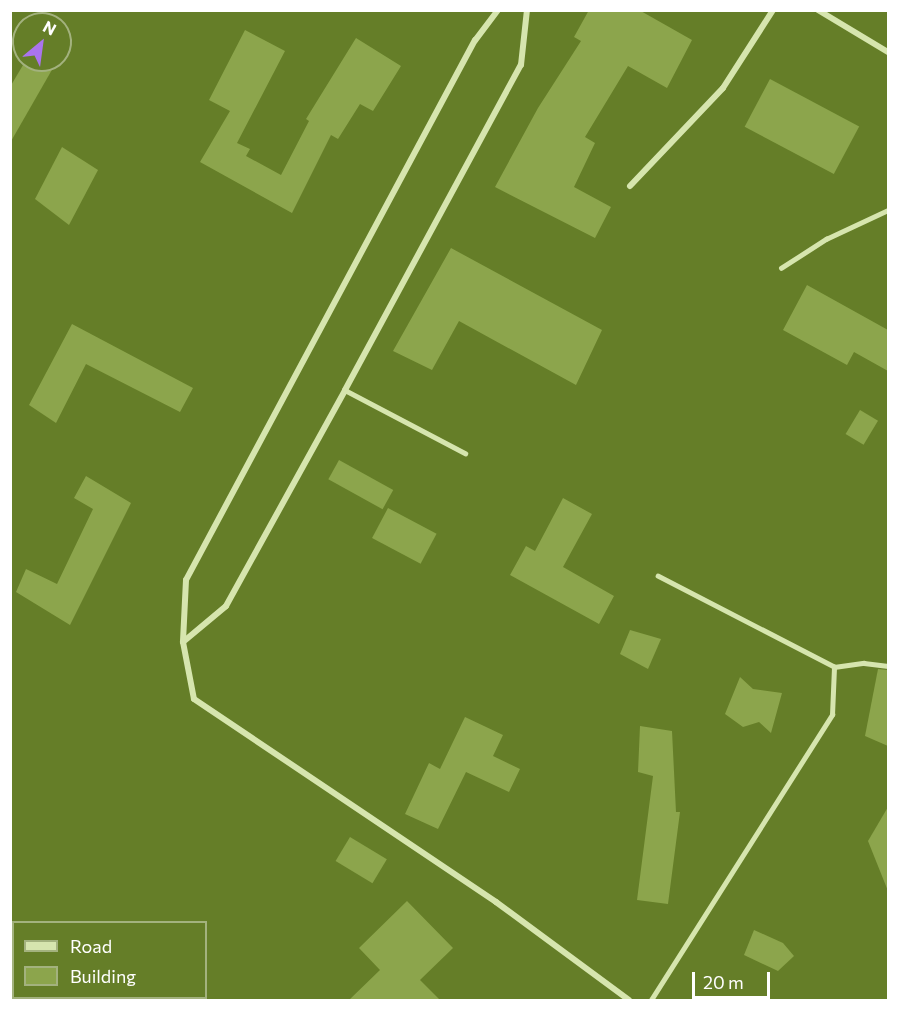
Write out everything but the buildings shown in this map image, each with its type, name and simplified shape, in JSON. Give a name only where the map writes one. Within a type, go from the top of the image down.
[{"type":"street","points":[[498,10],[475,40],[186,580],[183,642],[194,699],[496,902],[629,1000]]},
{"type":"street","points":[[183,642],[226,606],[345,390],[521,65],[526,10]]},
{"type":"street","points":[[630,186],[723,88],[773,10]]},
{"type":"street","points":[[818,10],[888,52]]},
{"type":"lane","points":[[781,268],[826,239],[888,210]]},
{"type":"lane","points":[[345,390],[465,453]]},
{"type":"lane","points":[[658,576],[834,667],[864,663],[888,666]]},
{"type":"lane","points":[[651,1000],[832,715],[834,667]]}]
